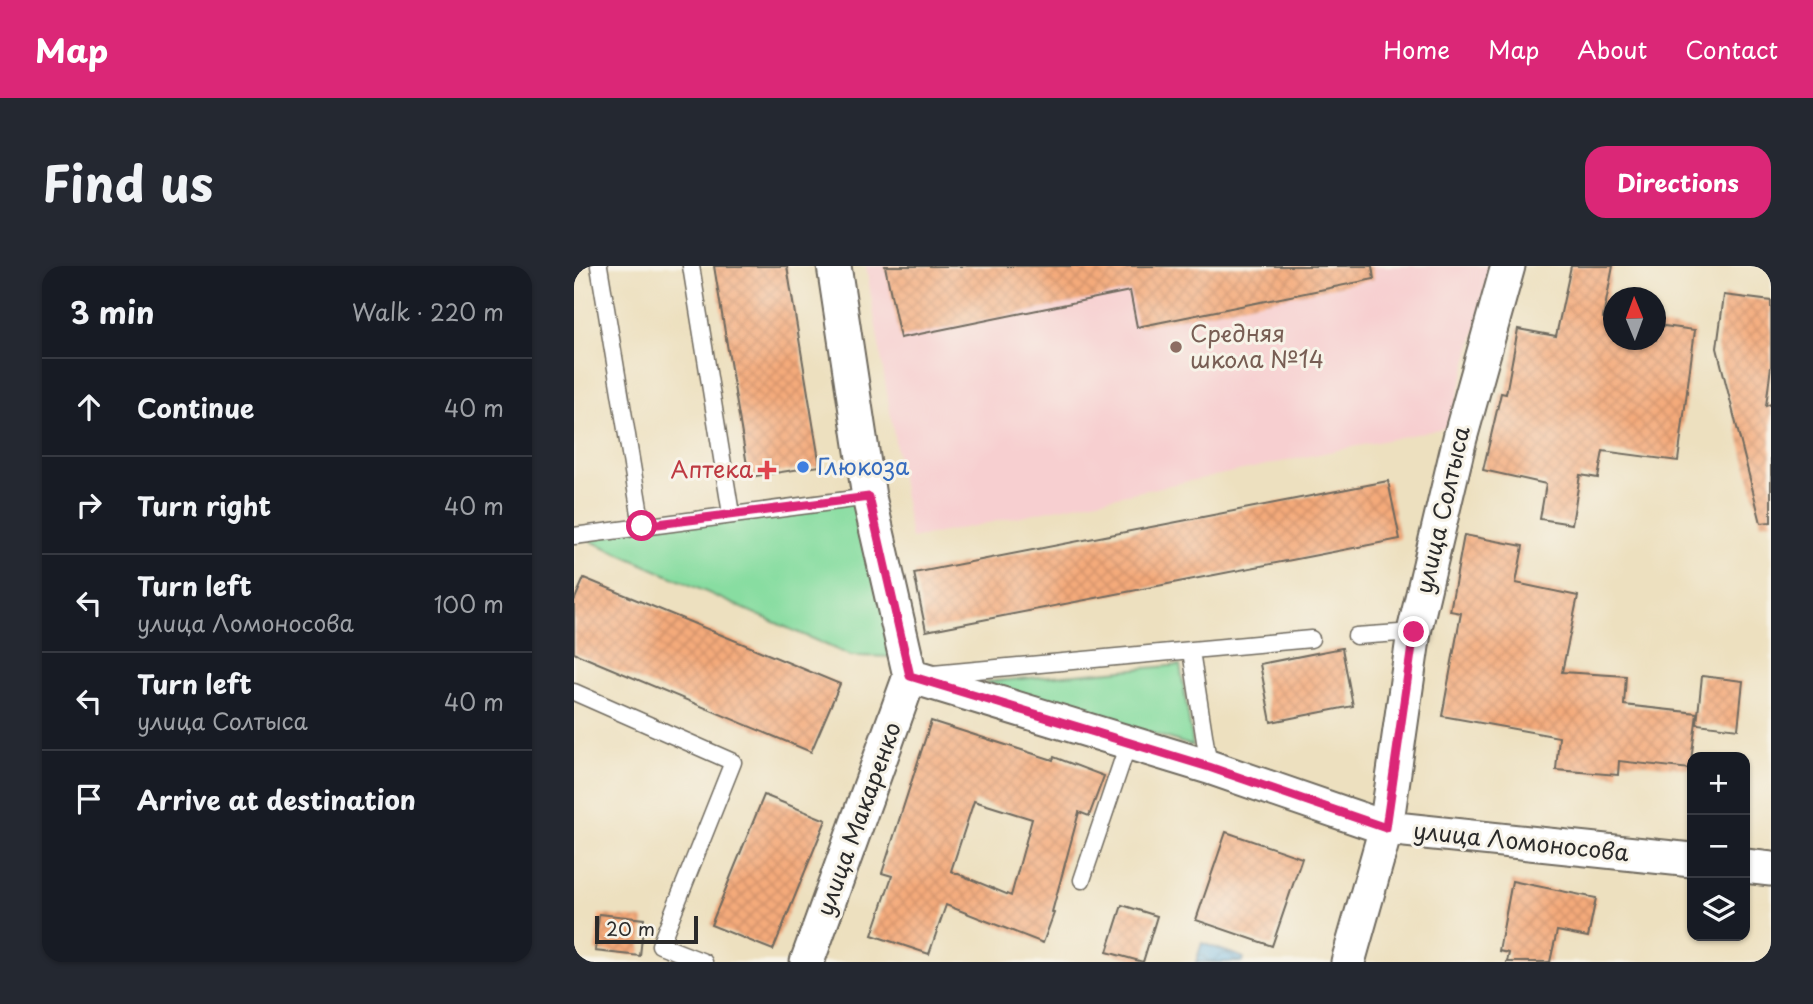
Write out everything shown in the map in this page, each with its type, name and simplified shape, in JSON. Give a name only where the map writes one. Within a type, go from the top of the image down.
[{"type":"street","points":[[834,266],[869,497],[910,676]]},
{"type":"street","name":"улица Солтыса","points":[[1348,962],[1386,828],[1414,632],[1460,438],[1508,266]]},
{"type":"street","name":"улица Ломоносова","points":[[910,676],[1129,741],[1386,828],[1687,859]]},
{"type":"street","name":"улица Макаренко","points":[[807,962],[910,676]]},
{"type":"street","points":[[1750,867],[1771,869]]},
{"type":"lane","points":[[599,266],[642,526]]},
{"type":"lane","points":[[691,266],[731,514]]},
{"type":"lane","points":[[574,536],[869,497]]},
{"type":"lane","points":[[1356,636],[1414,632]]},
{"type":"lane","points":[[910,676],[1311,639]]},
{"type":"lane","points":[[1191,651],[1209,767]]},
{"type":"lane","points":[[574,692],[733,762],[660,946],[704,962]]},
{"type":"lane","points":[[1082,880],[1129,741]]},
{"type":"shaded area","name":"Средняя школа №14","points":[[866,266],[1494,266],[1449,427],[911,539]]},
{"type":"green space","points":[[869,497],[906,657],[851,656],[577,535]]},
{"type":"green space","points":[[1180,665],[1193,746],[984,682]]},
{"type":"water","points":[[1202,943],[1244,958],[1243,962],[1196,962]]},
{"type":"building","points":[[714,266],[787,266],[820,466],[749,477]]},
{"type":"building","points":[[885,266],[1372,266],[1374,279],[1137,327],[1130,291],[900,338]]},
{"type":"building","points":[[1571,266],[1613,266],[1609,287],[1603,287],[1603,350],[1666,350],[1666,326],[1695,330],[1678,461],[1603,451],[1598,478],[1580,475],[1572,524],[1540,519],[1546,484],[1483,470],[1501,393],[1506,394],[1518,329],[1556,336]]},
{"type":"building","points":[[1724,295],[1771,301],[1771,366],[1766,406],[1771,404],[1771,522],[1761,523],[1717,348]]},
{"type":"building","points":[[1388,481],[1400,539],[926,631],[914,573]]},
{"type":"building","points":[[1464,535],[1523,546],[1516,583],[1578,596],[1562,672],[1626,676],[1624,705],[1697,713],[1692,752],[1687,752],[1687,769],[1619,761],[1618,775],[1556,770],[1559,737],[1442,716],[1461,613],[1450,611]]},
{"type":"building","points":[[584,578],[840,684],[811,752],[574,653],[574,601]]},
{"type":"building","points":[[1342,648],[1353,706],[1271,722],[1260,664]]},
{"type":"building","points":[[1702,676],[1743,681],[1738,729],[1697,724]]},
{"type":"building","points":[[931,721],[1053,760],[1054,757],[1104,776],[1089,816],[1079,812],[1052,912],[1054,913],[1043,943],[946,905],[929,954],[872,935],[892,876],[882,873]],"holes":[[[974,801],[1032,819],[1011,896],[951,871]]]},
{"type":"building","points":[[764,795],[826,820],[773,950],[711,925]]},
{"type":"building","points":[[1226,832],[1302,858],[1272,946],[1196,920]]},
{"type":"building","points":[[1512,881],[1596,898],[1588,937],[1557,931],[1550,962],[1507,962],[1509,953],[1499,951]]},
{"type":"building","points":[[1122,905],[1157,916],[1143,962],[1107,952]]},
{"type":"building","points":[[599,914],[644,919],[640,956],[595,951]]},
{"type":"place","name":"Средняя школа №14","points":[[1176,347]]},
{"type":"place","name":"Глюкоза","points":[[803,467]]},
{"type":"place","name":"Аптека","points":[[767,470]]},
{"type":"route","points":[[642,526],[869,497],[910,676],[1129,741],[1386,828],[1414,632]]}]
